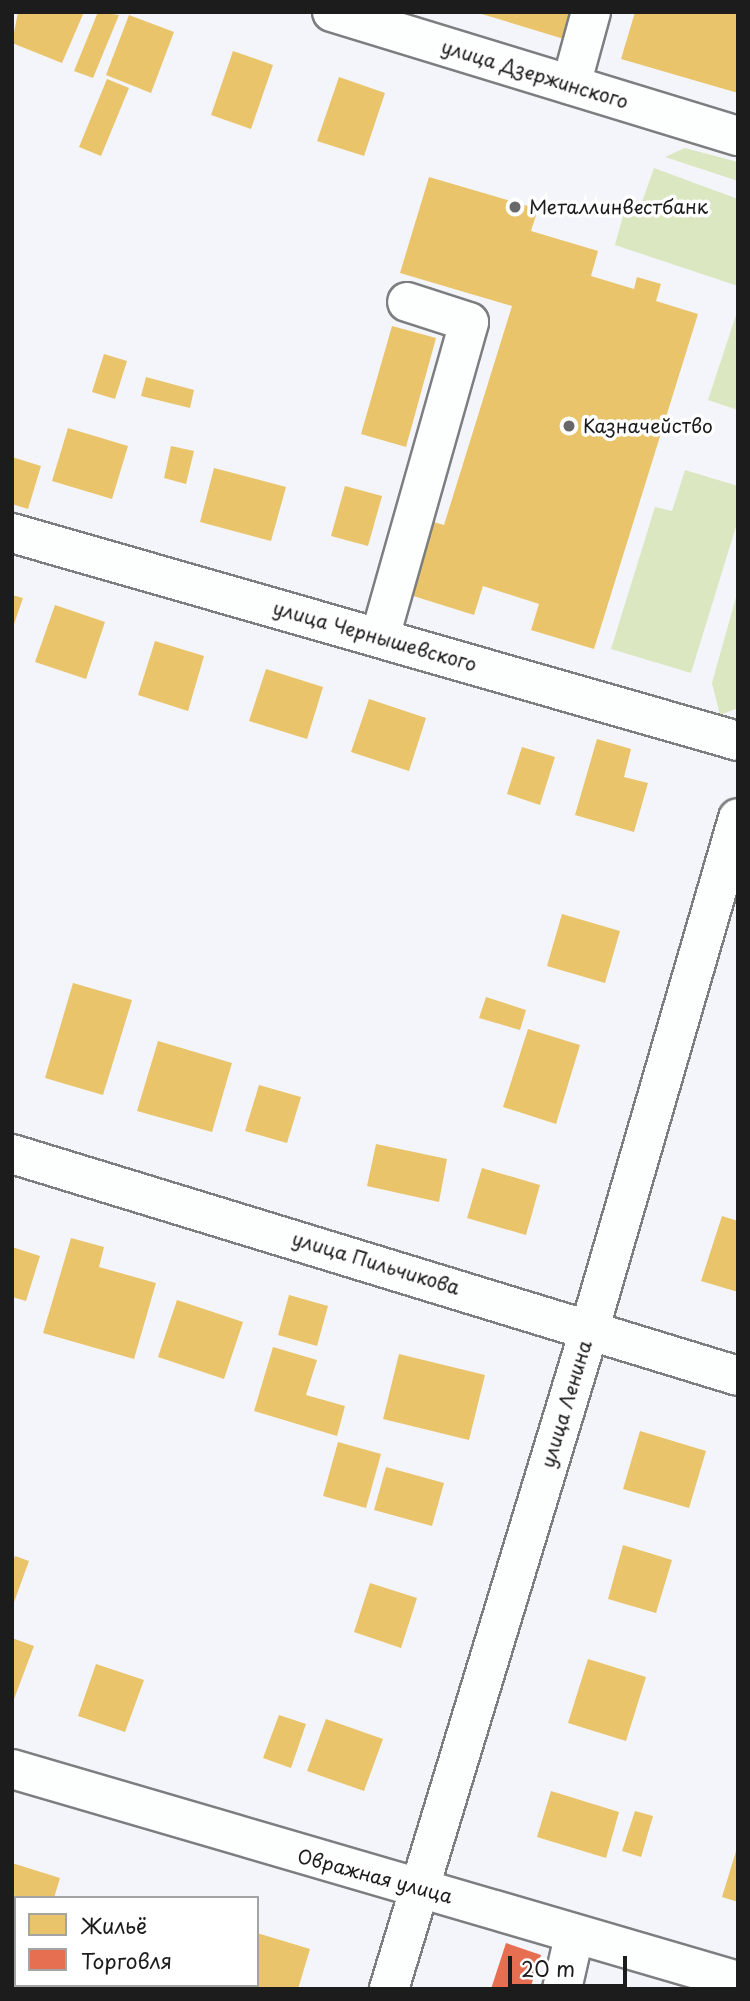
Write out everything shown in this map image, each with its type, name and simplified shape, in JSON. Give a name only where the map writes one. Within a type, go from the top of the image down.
[{"type":"street","name":"улица Дзержинского","points":[[332,12],[738,136]]},
{"type":"street","points":[[571,85],[591,12]]},
{"type":"street","points":[[380,637],[469,322],[407,302]]},
{"type":"street","name":"улица Чернышевского","points":[[12,533],[738,741]]},
{"type":"street","name":"улица Ленина","points":[[389,1989],[417,1889],[589,1331],[738,818]]},
{"type":"street","name":"улица Пильчикова","points":[[12,1154],[738,1376]]},
{"type":"street","name":"Овражная улица","points":[[12,1769],[574,1936],[738,1981]]},
{"type":"street","points":[[562,1989],[574,1936]]},
{"type":"green space","points":[[685,148],[738,162],[738,181],[665,157]]},
{"type":"green space","points":[[654,168],[738,199],[738,286],[615,245],[627,201],[641,205]]},
{"type":"green space","points":[[738,309],[738,410],[708,400]]},
{"type":"green space","points":[[685,470],[738,486],[738,520],[691,673],[611,649],[655,507],[672,511]]},
{"type":"green space","points":[[736,597],[738,708],[720,715],[712,683]]},
{"type":"building: Жильё","points":[[18,12],[84,12],[62,63],[12,43]]},
{"type":"building: Жильё","points":[[98,12],[119,15],[93,78],[74,71]]},
{"type":"building: Жильё","points":[[475,12],[572,12],[564,39]]},
{"type":"building: Жильё","points":[[635,12],[738,12],[738,93],[621,59]]},
{"type":"building: Жильё","points":[[129,15],[174,32],[151,93],[106,75]]},
{"type":"building: Жильё","points":[[233,51],[273,65],[251,129],[211,115]]},
{"type":"building: Жильё","points":[[339,77],[385,93],[364,156],[317,141]]},
{"type":"building: Жильё","points":[[107,79],[129,88],[101,156],[79,147]]},
{"type":"building: Жильё","name":"Казначейство","points":[[429,177],[538,209],[531,231],[598,251],[591,276],[634,289],[637,277],[661,284],[656,301],[698,314],[594,649],[531,630],[539,604],[483,586],[474,615],[407,594],[430,521],[444,525],[512,306],[400,273]]},
{"type":"building: Жильё","points":[[392,326],[436,338],[406,447],[361,434]]},
{"type":"building: Жильё","points":[[104,354],[127,361],[115,399],[92,392]]},
{"type":"building: Жильё","points":[[146,377],[194,390],[190,408],[141,396]]},
{"type":"building: Жильё","points":[[68,428],[128,446],[112,499],[52,481]]},
{"type":"building: Жильё","points":[[171,446],[194,451],[186,484],[164,478]]},
{"type":"building: Жильё","points":[[12,457],[41,466],[28,509],[12,504]]},
{"type":"building: Жильё","points":[[214,468],[286,487],[271,541],[200,522]]},
{"type":"building: Жильё","points":[[345,486],[382,496],[368,546],[331,536]]},
{"type":"building: Жильё","points":[[12,595],[23,598],[13,627],[12,626]]},
{"type":"building: Жильё","points":[[55,605],[105,622],[86,679],[35,662]]},
{"type":"building: Жильё","points":[[155,641],[204,656],[188,711],[138,695]]},
{"type":"building: Жильё","points":[[266,669],[323,687],[307,739],[249,721]]},
{"type":"building: Жильё","points":[[369,699],[426,718],[409,771],[351,752]]},
{"type":"building: Жильё","points":[[597,739],[631,749],[624,777],[648,783],[634,832],[575,815]]},
{"type":"building: Жильё","points":[[522,747],[555,757],[540,805],[507,794]]},
{"type":"building: Жильё","points":[[562,914],[620,931],[605,983],[547,966]]},
{"type":"building: Жильё","points":[[73,983],[132,1000],[103,1095],[45,1078]]},
{"type":"building: Жильё","points":[[486,997],[526,1010],[520,1030],[479,1018]]},
{"type":"building: Жильё","points":[[528,1029],[580,1045],[556,1124],[503,1107]]},
{"type":"building: Жильё","points":[[158,1041],[232,1063],[212,1132],[137,1111]]},
{"type":"building: Жильё","points":[[259,1085],[301,1097],[287,1143],[245,1131]]},
{"type":"building: Жильё","points":[[376,1144],[447,1159],[439,1202],[367,1186]]},
{"type":"building: Жильё","points":[[482,1168],[540,1185],[526,1235],[467,1218]]},
{"type":"building: Жильё","points":[[722,1216],[738,1221],[738,1292],[701,1281]]},
{"type":"building: Жильё","points":[[71,1238],[104,1247],[99,1267],[156,1283],[134,1359],[43,1333]]},
{"type":"building: Жильё","points":[[12,1247],[40,1256],[26,1301],[12,1297]]},
{"type":"building: Жильё","points":[[289,1295],[328,1306],[317,1346],[278,1335]]},
{"type":"building: Жильё","points":[[177,1300],[243,1322],[224,1379],[158,1357]]},
{"type":"building: Жильё","points":[[273,1347],[317,1360],[306,1395],[345,1406],[337,1436],[254,1411]]},
{"type":"building: Жильё","points":[[399,1354],[485,1375],[469,1440],[383,1419]]},
{"type":"building: Жильё","points":[[640,1431],[706,1451],[689,1508],[623,1489]]},
{"type":"building: Жильё","points":[[338,1442],[381,1454],[366,1508],[323,1496]]},
{"type":"building: Жильё","points":[[386,1467],[444,1483],[432,1526],[374,1510]]},
{"type":"building: Жильё","points":[[623,1545],[672,1560],[656,1613],[608,1599]]},
{"type":"building: Жильё","points":[[15,1556],[29,1561],[13,1605],[12,1564]]},
{"type":"building: Жильё","points":[[370,1583],[417,1598],[401,1648],[354,1632]]},
{"type":"building: Жильё","points":[[12,1638],[34,1646],[14,1699],[12,1698]]},
{"type":"building: Жильё","points":[[588,1659],[646,1677],[626,1741],[568,1723]]},
{"type":"building: Жильё","points":[[96,1664],[144,1680],[125,1732],[78,1716]]},
{"type":"building: Жильё","points":[[279,1715],[306,1724],[291,1768],[263,1758]]},
{"type":"building: Жильё","points":[[326,1719],[383,1739],[364,1791],[307,1771]]},
{"type":"building: Жильё","points":[[551,1791],[619,1812],[606,1858],[537,1837]]},
{"type":"building: Жильё","points":[[635,1811],[653,1816],[641,1857],[622,1851]]},
{"type":"building: Жильё","points":[[738,1848],[738,1902],[722,1897]]},
{"type":"building: Жильё","points":[[12,1863],[60,1878],[55,1896],[14,1896]]},
{"type":"building: Жильё","points":[[259,1934],[310,1949],[298,1989],[220,1989],[259,1987]]},
{"type":"building: Торговля","points":[[506,1943],[541,1955],[530,1989],[491,1989]]},
{"type":"place","name":"Металлинвестбанк","points":[[515,207]]},
{"type":"place","name":"Казначейство","points":[[569,426]]}]
